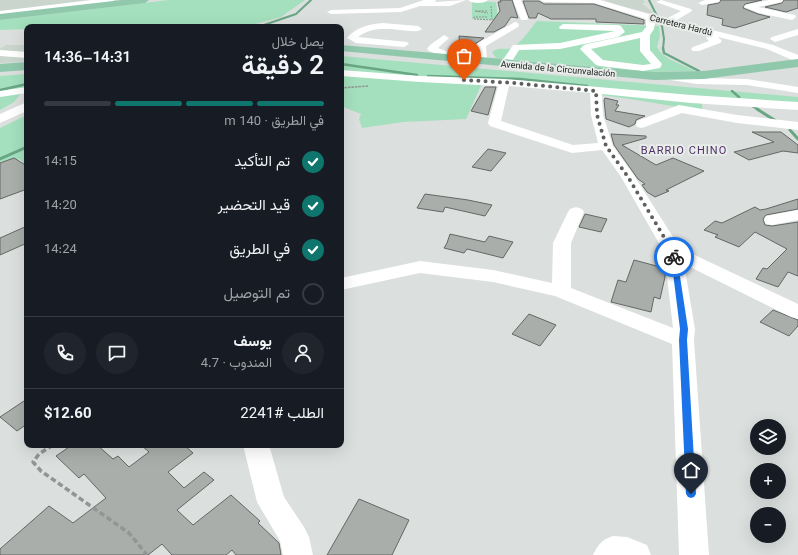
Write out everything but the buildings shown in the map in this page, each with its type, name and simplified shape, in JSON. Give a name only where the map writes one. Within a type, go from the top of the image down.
[{"type":"main road","points":[[0,17],[145,0]]},
{"type":"main road","name":"Avenida de la Circunvalación","points":[[344,48],[399,49],[456,59],[614,74],[668,77],[718,73],[776,65],[796,55]]},
{"type":"main road","points":[[0,68],[24,66]]},
{"type":"street","points":[[0,13],[111,0]]},
{"type":"street","points":[[331,12],[394,10],[408,8],[417,2],[432,0]]},
{"type":"street","points":[[417,2],[450,4],[462,0]]},
{"type":"street","points":[[472,0],[487,1]]},
{"type":"street","points":[[517,0],[524,18]]},
{"type":"street","name":"Carretera Hardú","points":[[544,0],[593,0],[659,20],[712,33],[773,43],[796,55]]},
{"type":"street","points":[[567,0],[574,10]]},
{"type":"street","points":[[702,3],[716,0]]},
{"type":"street","points":[[779,0],[748,7],[792,17]]},
{"type":"street","points":[[656,62],[657,65],[648,68],[621,66],[594,45],[645,34],[649,32],[651,26],[659,20],[688,11],[660,2]]},
{"type":"street","points":[[689,20],[715,28],[711,38],[717,41],[696,49]]},
{"type":"street","points":[[482,61],[481,46],[515,25]]},
{"type":"street","points":[[344,34],[354,36],[363,29],[373,26],[420,26],[399,49],[356,40],[352,38],[354,36]]},
{"type":"street","points":[[505,64],[516,47],[560,46],[615,35],[620,32],[618,28],[608,27],[563,27]]},
{"type":"street","points":[[773,43],[798,32]]},
{"type":"street","points":[[645,34],[646,51],[656,62]]},
{"type":"street","points":[[444,38],[432,49],[456,59]]},
{"type":"street","points":[[614,41],[625,54],[636,61],[656,62]]},
{"type":"street","points":[[1,47],[14,44]]},
{"type":"street","points":[[1,47],[24,54]]},
{"type":"street","points":[[344,73],[420,79],[505,82],[602,92],[798,106]]},
{"type":"street","points":[[668,77],[697,81],[747,82],[798,90]]},
{"type":"street","points":[[505,82],[494,123],[572,149],[606,146]]},
{"type":"street","points":[[0,94],[24,90]]},
{"type":"street","points":[[602,92],[628,101],[796,127]]},
{"type":"street","points":[[602,92],[597,115],[606,146],[628,177],[673,252],[684,329],[683,340],[694,555]]},
{"type":"street","points":[[0,94],[24,94]]},
{"type":"street","points":[[0,113],[13,112],[24,104]]},
{"type":"street","points":[[775,104],[796,127]]},
{"type":"street","points":[[0,119],[24,107]]},
{"type":"street","points":[[642,124],[679,110]]},
{"type":"street","points":[[561,291],[562,243],[576,212]]},
{"type":"street","points":[[772,220],[798,215]]},
{"type":"street","points":[[673,252],[798,312]]},
{"type":"street","points":[[344,283],[420,267],[493,276],[561,291],[683,340]]},
{"type":"street","points":[[257,448],[271,502],[294,537],[298,555]]},
{"type":"street","points":[[608,555],[613,550],[627,550],[636,555]]},
{"type":"path","points":[[487,1],[492,13],[492,17],[492,20],[474,19],[492,17]]},
{"type":"path","points":[[488,12],[475,11],[492,13]]},
{"type":"path","points":[[487,17],[482,17],[482,13],[488,12]]},
{"type":"path","points":[[48,448],[39,454],[33,462],[41,471],[129,533],[147,555]]},
{"type":"shaded area","points":[[0,0],[116,0],[0,13]]},
{"type":"shaded area","points":[[604,0],[643,0],[645,2],[642,4],[653,12],[653,14],[621,6]]},
{"type":"shaded area","points":[[6,45],[24,45],[24,61],[0,63],[0,49]]},
{"type":"green space","points":[[169,0],[305,0],[281,17],[256,24],[24,24],[24,29],[0,30],[0,20]]},
{"type":"green space","points":[[472,1],[496,2],[498,20],[472,19]]},
{"type":"green space","points":[[537,21],[659,26],[660,36],[657,47],[661,53],[669,59],[695,71],[649,72],[496,58],[492,52],[498,49],[508,49],[515,46],[522,40]]},
{"type":"green space","points":[[344,56],[798,97],[798,108],[701,99],[703,111],[630,99],[484,79],[466,119],[403,122],[362,128],[359,119],[361,114],[344,107]]},
{"type":"green space","points":[[24,74],[24,89],[14,102],[0,110],[0,76]]},
{"type":"green space","points":[[24,116],[24,165],[20,159],[0,162],[0,128]]},
{"type":"waterway","points":[[267,24],[296,14],[311,0]]},
{"type":"waterway","points":[[649,0],[662,26],[664,39],[663,48]]},
{"type":"waterway","points":[[663,48],[664,53],[699,71]]},
{"type":"waterway","points":[[344,64],[417,75]]},
{"type":"waterway","points":[[428,76],[520,79],[587,86]]},
{"type":"waterway","points":[[0,90],[24,85]]},
{"type":"waterway","points":[[732,91],[739,97]]},
{"type":"waterway","points":[[749,104],[759,110]]},
{"type":"waterway","points":[[757,109],[776,121]]},
{"type":"waterway","points":[[790,130],[798,139]]},
{"type":"waterway","points":[[0,159],[24,148]]},
{"type":"way so far","points":[[464,80],[596,91],[597,115],[606,146],[628,177],[673,252],[674,257]]},
{"type":"district","name":"BARRIO CHINO","points":[[684,150]]},
{"type":"route","points":[[674,257],[684,329],[683,340],[691,494]]}]
